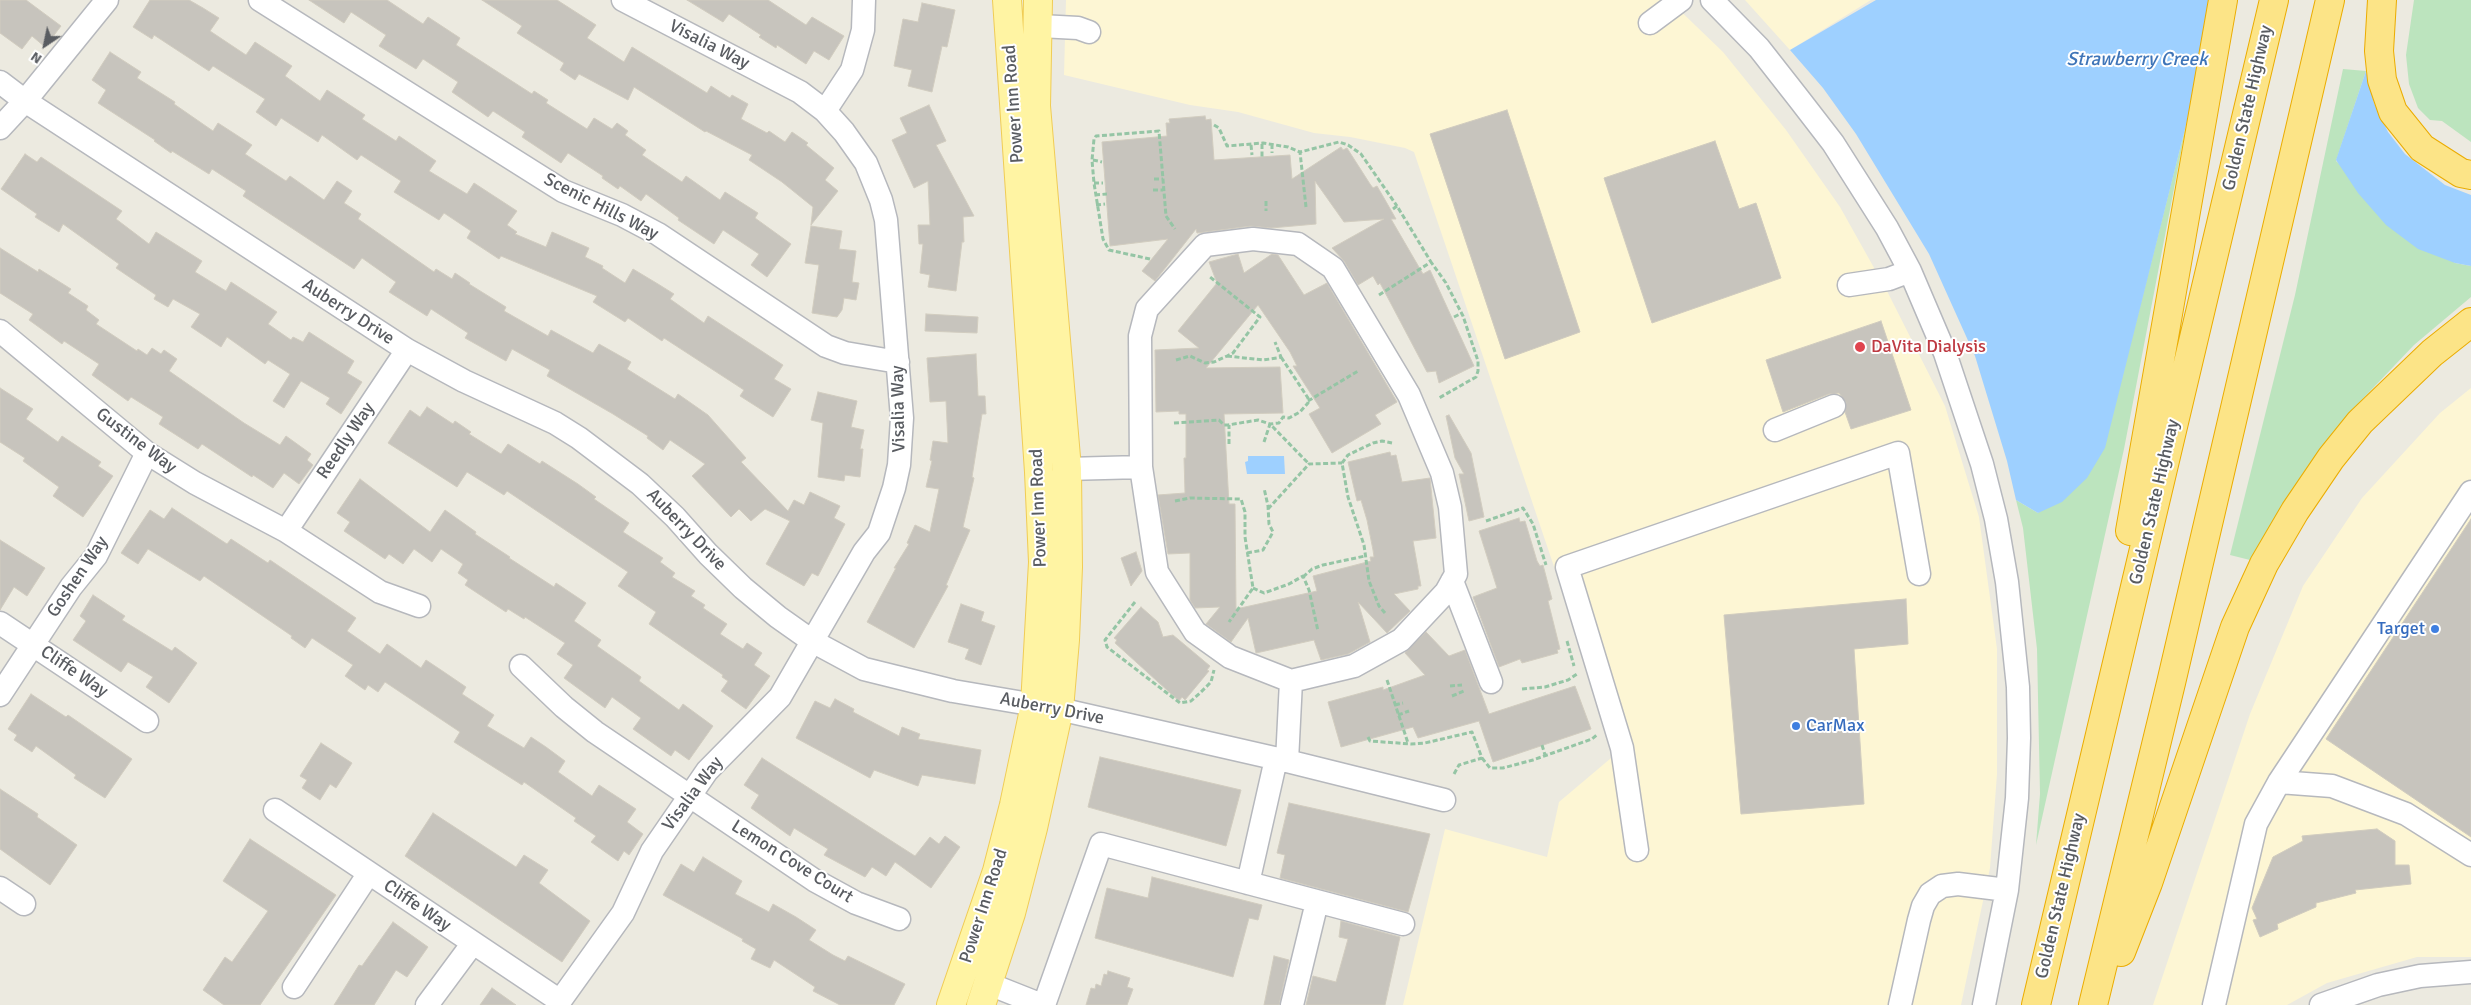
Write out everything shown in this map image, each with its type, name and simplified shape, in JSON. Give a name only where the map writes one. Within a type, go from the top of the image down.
[{"type":"highway","points":[[2081,813],[2223,0]]},
{"type":"highway","name":"Golden State Highway","points":[[2036,1005],[2274,0]]},
{"type":"highway","points":[[2093,1005],[2166,702],[2330,0]]},
{"type":"highway","points":[[2382,0],[2380,60],[2382,80],[2393,112],[2422,148],[2461,172],[2471,175]]},
{"type":"highway","points":[[2100,1005],[2148,883],[2235,627],[2264,564],[2300,503],[2331,458],[2360,422],[2432,354],[2471,322]]},
{"type":"main road","name":"Power Inn Road","points":[[951,1005],[997,871],[1014,805],[1047,707],[1039,472],[1007,0]]},
{"type":"main road","name":"Power Inn Road","points":[[985,995],[1028,850],[1068,567],[1067,469],[1036,106],[1039,13]]},
{"type":"street","points":[[0,128],[25,101],[107,0]]},
{"type":"street","name":"Scenic Hills Way","points":[[260,0],[563,191],[622,215],[658,234],[826,346],[845,354],[898,362]]},
{"type":"street","name":"Visalia Way","points":[[560,1001],[623,912],[652,851],[689,796],[719,756],[753,726],[780,697],[864,552],[878,532],[889,503],[899,465],[901,441],[902,418],[889,240],[881,200],[862,157],[826,111],[783,82],[623,0]]},
{"type":"street","points":[[826,111],[852,70],[863,30],[864,0]]},
{"type":"street","points":[[1650,23],[1681,0]]},
{"type":"street","points":[[1712,0],[1759,48],[1833,143],[1887,228],[1910,271],[1945,353],[1966,412],[1996,519],[2007,582],[2018,687],[2018,798],[2007,890],[1984,1005]]},
{"type":"street","points":[[1039,13],[1089,32]]},
{"type":"street","name":"Auberry Drive","points":[[0,82],[25,101],[407,350],[464,381],[555,423],[620,467],[676,517],[708,554],[743,588],[778,617],[812,641],[864,669],[953,691],[1047,707],[1282,760],[1444,800]]},
{"type":"street","points":[[1253,239],[1298,244],[1333,268],[1408,396],[1430,441],[1442,473],[1450,507],[1456,574],[1452,580],[1446,592],[1401,640],[1354,666],[1291,681],[1230,656],[1195,632],[1157,572],[1141,467],[1140,336],[1147,309],[1204,246],[1253,239]]},
{"type":"street","points":[[1849,285],[1889,279],[1910,271]]},
{"type":"street","name":"Gustine Way","points":[[0,331],[146,453],[195,484],[286,531],[380,592],[419,606]]},
{"type":"street","name":"Reedly Way","points":[[286,531],[407,350]]},
{"type":"street","points":[[1776,430],[1834,406]]},
{"type":"street","name":"Goshen Way","points":[[0,694],[71,587],[96,556],[146,453]]},
{"type":"street","points":[[1637,850],[1622,748],[1567,567],[1898,453],[1919,574]]},
{"type":"street","points":[[1067,469],[1141,467]]},
{"type":"street","points":[[2214,1005],[2256,824],[2279,782],[2471,492]]},
{"type":"street","points":[[1452,580],[1491,682]]},
{"type":"street","name":"Cliffe Way","points":[[0,623],[147,721]]},
{"type":"street","name":"Lemon Cove Court","points":[[521,666],[564,707],[595,732],[814,880],[856,903],[899,919]]},
{"type":"street","points":[[1248,883],[1282,760],[1291,681]]},
{"type":"street","points":[[2279,782],[2332,786],[2406,814],[2471,855]]},
{"type":"street","name":"Cliffe Way","points":[[275,810],[560,1001]]},
{"type":"street","points":[[985,995],[1043,1005],[1101,844],[1403,924]]},
{"type":"street","points":[[294,987],[368,873]]},
{"type":"street","points":[[1900,1005],[1919,920],[1923,906],[1930,894],[1942,886],[1958,884],[2007,890]]},
{"type":"street","points":[[0,888],[24,904]]},
{"type":"street","points":[[1292,1005],[1317,902]]},
{"type":"street","points":[[427,1005],[472,943]]},
{"type":"street","points":[[2321,1005],[2386,983],[2420,976],[2471,972]]},
{"type":"path","points":[[1214,125],[1219,128],[1227,146],[1272,144],[1288,147],[1300,152],[1339,142],[1348,145],[1362,154],[1446,283],[1462,313],[1478,362],[1476,377],[1439,398]]},
{"type":"path","points":[[1150,259],[1109,250],[1101,227],[1094,194],[1092,160],[1096,136],[1158,131],[1166,216],[1175,229]]},
{"type":"path","points":[[1262,144],[1262,157]]},
{"type":"path","points":[[1272,144],[1272,153]]},
{"type":"path","points":[[1251,146],[1252,155]]},
{"type":"path","points":[[1300,152],[1306,207]]},
{"type":"path","points":[[1161,158],[1166,158]]},
{"type":"path","points":[[1092,160],[1102,162]]},
{"type":"path","points":[[1365,171],[1370,168]]},
{"type":"path","points":[[1154,179],[1168,177]]},
{"type":"path","points":[[1303,183],[1309,179]]},
{"type":"path","points":[[1094,183],[1103,183]]},
{"type":"path","points":[[1152,190],[1163,190]]},
{"type":"path","points":[[1094,194],[1107,194]]},
{"type":"path","points":[[1266,202],[1266,211]]},
{"type":"path","points":[[1096,205],[1105,204]]},
{"type":"path","points":[[1393,209],[1397,206]]},
{"type":"path","points":[[1101,227],[1107,226]]},
{"type":"path","points":[[1379,294],[1431,262]]},
{"type":"path","points":[[1176,360],[1190,356],[1205,363],[1214,362],[1233,353],[1260,317],[1210,277]]},
{"type":"path","points":[[1442,286],[1446,283]]},
{"type":"path","points":[[1454,317],[1462,313]]},
{"type":"path","points":[[1460,326],[1465,323]]},
{"type":"path","points":[[1276,342],[1281,357],[1308,398],[1308,401]]},
{"type":"path","points":[[1227,356],[1263,360],[1281,357]]},
{"type":"path","points":[[1270,424],[1278,422],[1283,417],[1289,418],[1300,412],[1308,401],[1358,371]]},
{"type":"path","points":[[1174,422],[1219,420],[1224,425],[1229,425],[1258,420],[1270,424],[1309,464]]},
{"type":"path","points":[[1264,442],[1270,424]]},
{"type":"path","points":[[1228,444],[1229,425]]},
{"type":"path","points":[[1386,613],[1379,606],[1369,581],[1365,556],[1348,497],[1342,463],[1348,454],[1373,443],[1382,441],[1392,443]]},
{"type":"path","points":[[1268,509],[1309,464],[1342,463]]},
{"type":"path","points":[[1247,553],[1263,550],[1273,532],[1269,524],[1264,488]]},
{"type":"path","points":[[1176,501],[1209,498],[1241,499],[1245,512],[1247,553],[1253,588],[1229,622]]},
{"type":"path","points":[[1486,521],[1523,508],[1533,524],[1547,567]]},
{"type":"path","points":[[1253,588],[1264,593],[1303,577],[1323,565],[1365,556]]},
{"type":"path","points":[[1303,577],[1309,590],[1318,631]]},
{"type":"path","points":[[1136,602],[1105,640],[1107,647],[1173,699],[1180,703],[1191,701],[1211,682],[1216,665]]},
{"type":"path","points":[[1522,689],[1545,687],[1578,676],[1566,636]]},
{"type":"path","points":[[1387,680],[1408,743]]},
{"type":"path","points":[[1450,686],[1462,685]]},
{"type":"path","points":[[1452,696],[1464,691]]},
{"type":"path","points":[[1395,705],[1403,703]]},
{"type":"path","points":[[1398,715],[1409,711]]},
{"type":"path","points":[[1401,724],[1408,722]]},
{"type":"path","points":[[1368,737],[1370,741],[1425,743],[1472,732],[1482,758],[1490,768],[1503,768],[1592,738],[1598,734],[1599,730]]},
{"type":"path","points":[[1542,745],[1545,755]]},
{"type":"path","points":[[1454,774],[1459,765],[1482,758]]},
{"type":"shaded area","points":[[1066,0],[1669,0],[1723,52],[1786,130],[1840,207],[1887,291],[1945,406],[1979,517],[1997,649],[1997,774],[1990,868],[1961,1005],[1403,1005],[1445,829],[1547,857],[1559,802],[1617,753],[1414,152],[1405,148],[1350,137],[1314,133],[1238,112],[1190,105],[1064,75]]},
{"type":"shaded area","points":[[1745,0],[1871,0],[1790,50]]},
{"type":"shaded area","points":[[2471,388],[2471,957],[2417,957],[2327,983],[2287,1005],[2153,1005],[2250,714],[2303,586],[2362,498],[2440,413]]},
{"type":"green space","points":[[2414,0],[2471,0],[2471,142],[2442,121],[2430,120],[2418,108],[2409,84],[2406,55]]},
{"type":"green space","points":[[2343,69],[2366,71],[2336,161],[2455,263],[2471,266],[2471,297],[2414,345],[2354,408],[2303,473],[2250,560],[2230,555],[2295,295]]},
{"type":"green space","points":[[2187,121],[2124,449],[2036,845],[2040,794],[2037,649],[2023,528],[2016,500],[2038,513],[2104,448]]},
{"type":"water","name":"Strawberry Creek","points":[[1876,0],[2208,0],[2202,44],[2187,121],[2105,448],[2087,478],[2062,502],[2038,513],[2016,500],[2007,461],[1975,356],[1929,254],[1856,134],[1823,88],[1790,50]]},
{"type":"water","points":[[2366,71],[2374,103],[2388,132],[2405,154],[2445,185],[2471,195],[2471,266],[2455,263],[2418,249],[2386,225],[2358,193],[2336,160]]},
{"type":"water","points":[[1248,456],[1284,456],[1285,474],[1247,474],[1245,462],[1248,461]]},
{"type":"building","points":[[0,0],[26,0],[61,26],[45,47],[32,36],[22,49],[0,33]]},
{"type":"building","points":[[150,0],[189,0],[219,18],[210,31],[246,55],[255,42],[292,66],[285,76],[320,101],[327,90],[365,115],[362,119],[396,141],[399,136],[436,161],[429,171],[467,194],[474,183],[517,211],[507,225],[517,232],[515,234],[546,247],[552,232],[589,248],[585,257],[603,266],[602,268],[625,283],[633,269],[658,284],[674,294],[670,299],[704,323],[708,316],[783,365],[774,379],[791,389],[773,417],[740,396],[744,390],[664,338],[662,341],[628,318],[625,322],[593,302],[597,296],[501,256],[499,259],[467,238],[471,231],[444,213],[439,220],[394,192],[401,181],[361,155],[357,160],[322,135],[318,142],[281,118],[276,126],[256,112],[265,99],[213,66],[209,71],[154,35],[152,39],[133,27]]},
{"type":"building","points":[[309,0],[387,0],[423,24],[428,17],[460,38],[456,45],[532,94],[534,91],[548,100],[546,103],[587,129],[594,118],[612,129],[617,123],[628,131],[625,135],[646,150],[642,155],[682,182],[686,176],[720,200],[725,192],[758,213],[755,218],[791,244],[767,277],[751,265],[759,254],[723,230],[714,244],[678,220],[679,218],[646,194],[641,201],[620,186],[618,189],[602,178],[603,176],[568,153],[561,163],[522,137],[525,132],[493,111],[488,117],[452,92],[458,82],[423,59],[416,69],[379,46],[386,35],[351,12],[344,23]]},
{"type":"building","points":[[482,0],[557,0],[596,25],[587,38],[624,62],[632,47],[707,93],[711,86],[730,98],[732,95],[748,104],[741,119],[767,133],[769,131],[785,142],[792,132],[808,143],[806,145],[834,168],[825,180],[838,191],[811,225],[813,207],[782,182],[749,160],[752,155],[705,132],[634,87],[628,100],[579,74],[575,80],[560,70],[564,63],[517,33],[522,26]]},
{"type":"building","points":[[687,0],[768,0],[806,25],[812,17],[844,36],[829,60],[814,51],[806,64],[777,45],[776,48],[759,37],[761,35],[729,14],[723,22]]},
{"type":"building","points":[[922,3],[955,10],[947,47],[942,46],[932,92],[908,86],[912,70],[894,66],[903,19],[918,22]]},
{"type":"building","points":[[110,52],[141,72],[137,78],[175,102],[174,104],[213,131],[218,123],[252,145],[245,154],[286,181],[290,176],[324,200],[337,181],[352,191],[344,203],[361,214],[358,219],[434,272],[436,269],[452,279],[455,273],[506,307],[504,311],[548,336],[551,330],[593,353],[599,344],[631,362],[627,369],[675,399],[678,394],[708,415],[746,458],[741,462],[788,511],[794,500],[804,505],[810,492],[840,506],[834,518],[845,524],[818,576],[812,573],[804,586],[766,564],[790,521],[765,509],[751,521],[739,509],[731,517],[692,476],[705,464],[670,440],[663,450],[647,438],[648,436],[547,376],[550,370],[512,349],[506,361],[465,338],[468,333],[431,309],[427,316],[389,292],[396,282],[362,258],[354,269],[243,196],[246,191],[212,169],[209,174],[172,151],[171,153],[155,140],[98,103],[106,90],[92,80]]},
{"type":"building","points":[[929,105],[946,141],[936,145],[974,216],[963,217],[964,242],[962,242],[956,291],[928,287],[930,275],[920,273],[923,244],[919,244],[918,225],[930,225],[928,181],[914,188],[892,140],[907,133],[900,118]]},
{"type":"building","points":[[1507,110],[1580,332],[1505,359],[1430,134]]},
{"type":"building","points":[[1205,116],[1206,120],[1211,119],[1214,160],[1290,155],[1292,179],[1341,147],[1343,150],[1347,148],[1373,188],[1377,186],[1396,219],[1391,219],[1423,274],[1430,270],[1474,366],[1439,383],[1436,371],[1427,372],[1380,283],[1378,285],[1373,276],[1358,285],[1344,261],[1332,248],[1384,219],[1344,222],[1315,181],[1316,224],[1271,228],[1251,226],[1197,233],[1196,229],[1155,281],[1142,271],[1168,239],[1110,246],[1102,142],[1167,136],[1166,123],[1170,123],[1169,119]]},
{"type":"building","points":[[1715,141],[1739,209],[1756,203],[1781,278],[1652,323],[1604,178]]},
{"type":"building","points":[[25,154],[37,162],[41,157],[122,211],[116,219],[149,244],[156,232],[202,261],[195,272],[226,291],[231,282],[277,312],[268,324],[291,340],[293,337],[303,342],[309,332],[354,361],[347,373],[362,382],[341,414],[326,404],[330,398],[301,381],[284,408],[273,401],[290,374],[268,360],[265,364],[227,337],[221,347],[191,327],[200,314],[173,299],[168,307],[154,299],[156,295],[116,268],[119,264],[63,224],[59,232],[35,217],[37,214],[1,189]]},
{"type":"building","points":[[811,226],[842,231],[839,249],[856,251],[852,282],[859,283],[856,300],[844,298],[842,310],[837,317],[812,313],[819,265],[805,263]]},
{"type":"building","points":[[0,248],[38,272],[39,269],[71,289],[68,293],[88,306],[86,310],[99,320],[96,324],[137,351],[138,349],[147,355],[152,348],[161,354],[164,350],[177,359],[169,371],[244,423],[280,445],[286,436],[311,454],[307,460],[313,465],[299,484],[284,473],[273,488],[253,475],[252,477],[202,444],[198,449],[159,424],[163,417],[131,397],[128,401],[92,375],[99,364],[64,341],[62,344],[29,320],[33,314],[0,293]]},
{"type":"building","points":[[1238,254],[1244,273],[1272,254],[1278,255],[1304,295],[1327,283],[1397,402],[1375,415],[1381,424],[1332,453],[1309,414],[1320,408],[1293,366],[1297,366],[1290,352],[1258,305],[1206,368],[1280,367],[1283,413],[1224,414],[1229,504],[1235,504],[1236,609],[1317,591],[1313,576],[1371,561],[1370,557],[1374,557],[1367,520],[1361,500],[1357,501],[1348,462],[1390,452],[1391,456],[1396,455],[1402,482],[1430,478],[1436,538],[1413,541],[1421,586],[1418,586],[1418,589],[1394,594],[1410,611],[1387,633],[1358,602],[1370,642],[1348,654],[1321,660],[1314,640],[1256,653],[1248,618],[1231,642],[1206,624],[1220,607],[1195,608],[1190,600],[1190,553],[1168,554],[1158,495],[1185,493],[1186,414],[1179,414],[1179,411],[1156,412],[1155,350],[1199,348],[1178,331],[1217,283],[1209,262]]},
{"type":"building","points":[[926,314],[978,317],[977,333],[925,331]]},
{"type":"building","points":[[1881,321],[1911,410],[1851,429],[1845,412],[1846,402],[1839,393],[1829,394],[1783,412],[1766,360]]},
{"type":"building","points":[[976,354],[978,396],[985,396],[986,414],[982,414],[972,477],[974,478],[963,527],[970,530],[946,585],[948,586],[914,648],[867,622],[896,568],[894,568],[909,544],[907,543],[915,525],[930,532],[939,489],[926,487],[932,461],[930,460],[933,441],[948,443],[946,401],[930,402],[927,358]]},
{"type":"building","points":[[0,388],[33,409],[26,419],[58,442],[62,436],[101,462],[98,466],[113,476],[83,517],[53,496],[59,487],[23,461],[25,458],[0,442]]},
{"type":"building","points":[[818,392],[857,401],[851,427],[864,430],[860,449],[863,449],[860,477],[845,475],[844,481],[818,477],[823,423],[811,420]]},
{"type":"building","points":[[427,407],[453,424],[455,421],[471,432],[469,434],[501,454],[508,444],[540,464],[542,461],[578,484],[596,497],[594,499],[629,523],[623,532],[663,558],[660,562],[675,573],[672,577],[695,591],[691,596],[705,605],[703,608],[727,624],[720,634],[743,649],[747,643],[762,653],[754,665],[770,676],[746,709],[721,691],[728,681],[722,677],[723,675],[649,624],[656,612],[618,586],[628,572],[507,491],[504,495],[467,472],[457,487],[388,443],[410,410],[420,417]]},
{"type":"building","points":[[1449,415],[1471,453],[1484,517],[1469,521],[1459,474],[1464,474],[1455,458],[1446,416]]},
{"type":"building","points":[[360,479],[430,532],[445,510],[509,558],[554,587],[556,583],[586,603],[574,621],[601,640],[597,646],[641,677],[639,681],[679,710],[683,704],[713,726],[689,760],[675,750],[671,756],[633,729],[641,718],[612,697],[605,708],[564,678],[573,665],[557,654],[565,643],[525,617],[524,619],[508,609],[506,612],[465,585],[468,580],[458,573],[463,564],[441,549],[432,562],[414,549],[403,564],[389,554],[385,559],[344,531],[350,522],[337,513]]},
{"type":"building","points":[[172,508],[227,544],[231,539],[268,563],[270,560],[356,618],[347,631],[380,654],[387,644],[421,668],[426,660],[466,687],[462,694],[494,715],[487,726],[524,748],[531,737],[546,747],[565,761],[558,772],[592,796],[599,785],[636,809],[627,822],[643,834],[629,855],[624,851],[618,861],[591,842],[596,836],[574,821],[576,818],[524,782],[522,785],[454,742],[460,732],[385,682],[378,692],[368,685],[365,690],[345,676],[353,665],[312,638],[305,648],[291,638],[292,636],[204,576],[200,581],[148,549],[138,564],[121,553],[150,510],[164,519]]},
{"type":"building","points":[[1519,518],[1520,522],[1525,521],[1537,561],[1540,566],[1543,565],[1552,599],[1548,601],[1560,649],[1557,650],[1558,653],[1522,663],[1520,659],[1499,667],[1473,597],[1497,588],[1479,531]]},
{"type":"building","name":"Target","points":[[2471,519],[2471,837],[2326,739]]},
{"type":"building","points":[[0,540],[45,568],[27,596],[14,587],[0,610]]},
{"type":"building","points":[[1136,552],[1142,571],[1131,586],[1121,558]]},
{"type":"building","points":[[93,595],[125,616],[122,620],[172,651],[175,647],[197,663],[169,703],[146,687],[153,677],[128,662],[121,672],[73,640],[86,621],[80,616]]},
{"type":"building","name":"CarMax","points":[[1906,599],[1908,644],[1854,649],[1864,804],[1741,814],[1724,615]]},
{"type":"building","points":[[961,604],[984,612],[981,621],[995,626],[981,665],[965,659],[969,649],[948,642]]},
{"type":"building","points":[[1141,607],[1158,622],[1163,637],[1173,635],[1210,666],[1207,670],[1209,671],[1185,700],[1182,697],[1179,701],[1115,643],[1117,640],[1114,638]]},
{"type":"building","points":[[1426,632],[1449,656],[1465,650],[1489,714],[1575,686],[1591,729],[1493,762],[1479,721],[1418,738],[1413,727],[1341,747],[1328,702],[1383,687],[1383,690],[1425,675],[1405,653]]},
{"type":"building","points":[[31,694],[66,717],[68,715],[132,759],[105,798],[74,778],[76,775],[36,746],[32,752],[14,740],[17,735],[8,729]]},
{"type":"building","points":[[835,699],[854,709],[853,712],[899,736],[902,727],[920,734],[918,739],[981,750],[975,784],[922,775],[918,786],[874,770],[870,778],[796,738],[815,701],[830,708]]},
{"type":"building","points":[[321,743],[352,763],[336,788],[330,784],[320,800],[302,788],[307,780],[300,776]]},
{"type":"building","points":[[1100,757],[1241,790],[1226,846],[1088,807]]},
{"type":"building","points":[[762,758],[915,856],[930,837],[939,844],[945,836],[960,847],[931,888],[895,862],[886,876],[872,867],[865,877],[824,855],[828,849],[794,828],[790,836],[751,808],[759,795],[744,785]]},
{"type":"building","points":[[0,789],[38,814],[37,817],[77,845],[50,885],[0,849]]},
{"type":"building","points":[[1289,803],[1430,834],[1408,912],[1280,878],[1285,855],[1277,853]]},
{"type":"building","points":[[433,813],[516,867],[524,855],[548,870],[539,883],[590,921],[562,962],[405,856]]},
{"type":"building","points":[[2377,829],[2395,841],[2395,865],[2409,865],[2411,884],[2355,890],[2356,893],[2316,903],[2316,907],[2277,924],[2278,929],[2260,937],[2253,920],[2257,919],[2252,908],[2273,857],[2303,841],[2302,836]]},
{"type":"building","points":[[250,839],[336,895],[260,1005],[224,1005],[203,990],[225,957],[232,962],[268,911],[223,881]]},
{"type":"building","points":[[703,857],[742,881],[735,894],[769,912],[773,904],[816,930],[809,940],[833,955],[845,961],[848,956],[905,984],[894,1005],[840,1005],[813,991],[815,987],[774,960],[770,968],[751,959],[756,949],[742,941],[743,939],[663,895],[681,864],[694,872]]},
{"type":"building","points":[[1152,877],[1262,905],[1258,920],[1249,918],[1233,977],[1095,938],[1107,888],[1148,898]]},
{"type":"building","points":[[1341,921],[1400,937],[1385,1005],[1306,1005],[1313,976],[1336,982],[1348,939],[1339,937]]},
{"type":"building","points":[[393,922],[428,947],[407,977],[396,970],[374,1005],[334,1005],[359,965],[362,966]]},
{"type":"building","points":[[1274,956],[1289,960],[1279,1005],[1264,1005]]},
{"type":"building","points":[[1108,971],[1130,978],[1127,987],[1133,989],[1127,1005],[1086,1005],[1091,988],[1095,989],[1096,984],[1101,986],[1104,974],[1107,975]]},
{"type":"building","points":[[492,988],[516,1005],[480,1005]]},
{"type":"place","name":"DaVita Dialysis","points":[[1860,347]]},
{"type":"place","name":"Target","points":[[2435,629]]},
{"type":"place","name":"CarMax","points":[[1796,726]]}]
